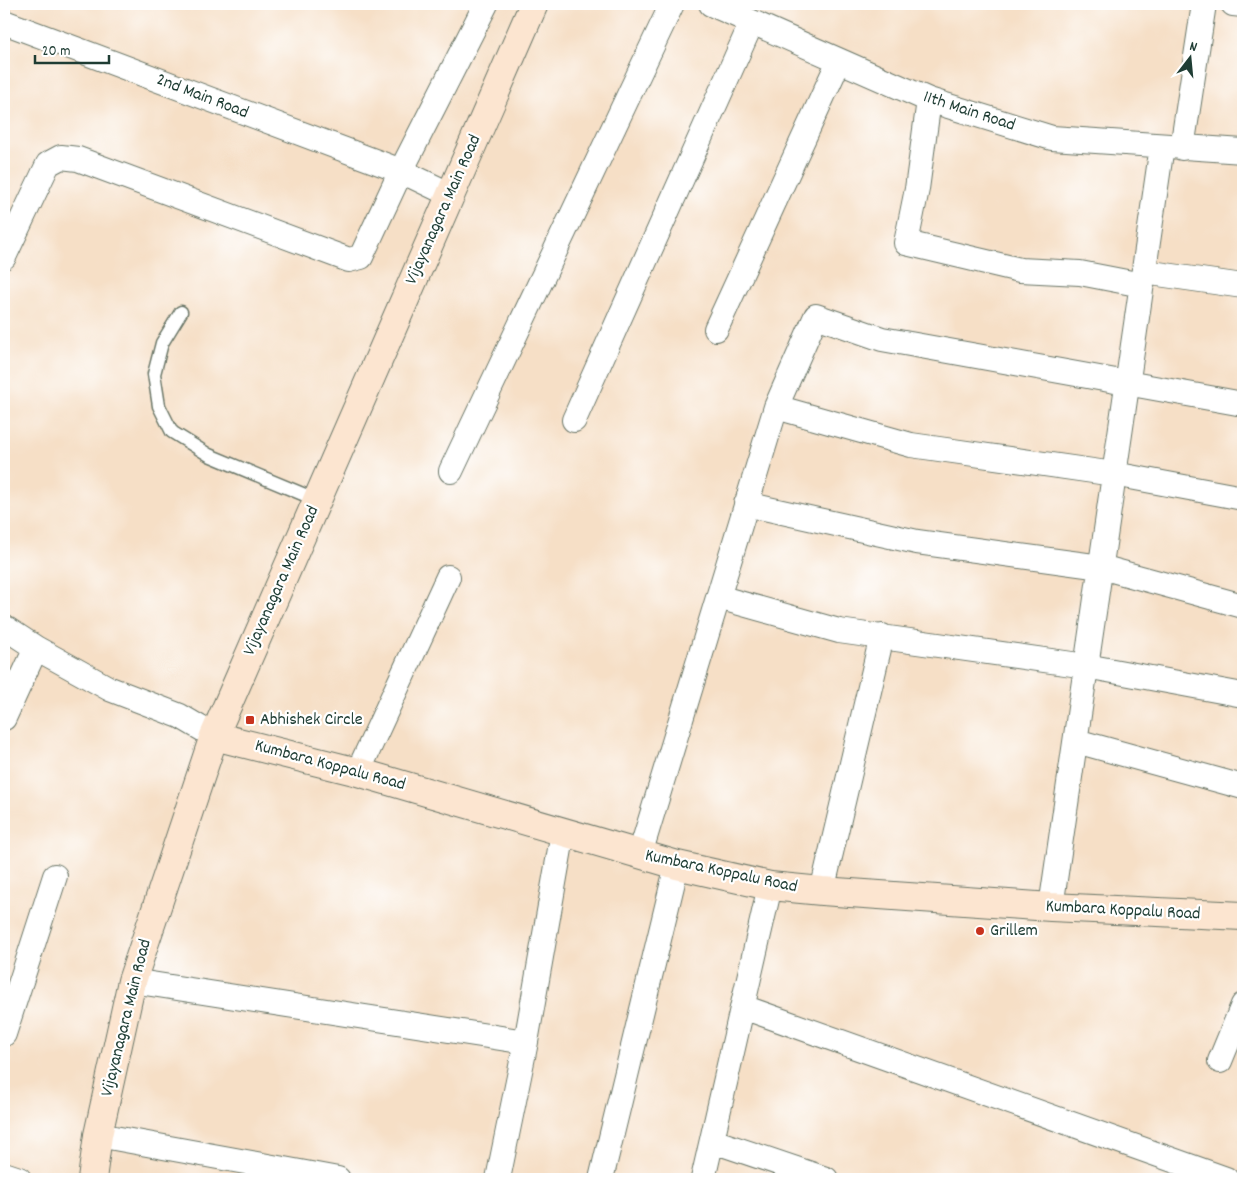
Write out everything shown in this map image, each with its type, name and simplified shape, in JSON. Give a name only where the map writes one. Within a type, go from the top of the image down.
[{"type":"street","points":[[4,257],[48,164],[61,157],[78,158],[349,260],[361,257],[401,171],[486,4]]},
{"type":"street","name":"Vijayanagara Main Road","points":[[92,1179],[98,1135],[132,981],[214,736],[534,4]]},
{"type":"street","points":[[451,471],[672,4]]},
{"type":"street","name":"11th Main Road","points":[[711,4],[929,100],[1052,138],[1243,151]]},
{"type":"street","points":[[1051,907],[1143,278],[1204,4]]},
{"type":"street","points":[[1233,4],[1243,5]]},
{"type":"street","name":"2nd Main Road","points":[[4,22],[401,171],[451,195]]},
{"type":"street","points":[[574,420],[752,22]]},
{"type":"street","points":[[716,329],[839,61]]},
{"type":"street","points":[[929,100],[918,189],[906,243],[1020,270],[1243,286]]},
{"type":"street","points":[[640,854],[776,407],[816,316],[882,339],[1243,404]]},
{"type":"street","points":[[776,407],[911,445],[1114,474],[1243,498]]},
{"type":"street","points":[[746,504],[917,542],[1101,567],[1243,606]]},
{"type":"street","points":[[358,772],[448,577]]},
{"type":"street","points":[[718,597],[839,630],[1086,666],[1243,695]]},
{"type":"street","points":[[4,627],[36,648],[110,689],[180,716],[214,736]]},
{"type":"street","points":[[822,892],[882,636]]},
{"type":"street","points":[[4,718],[36,648]]},
{"type":"street","name":"Kumbara Koppalu Road","points":[[214,736],[358,772],[677,865],[770,886],[822,892],[1051,907],[1243,916]]},
{"type":"street","points":[[1076,741],[1243,787]]},
{"type":"street","points":[[498,1179],[526,1042],[564,832]]},
{"type":"street","points":[[601,1179],[677,865]]},
{"type":"street","points":[[4,1034],[55,876]]},
{"type":"street","points":[[703,1179],[770,886]]},
{"type":"street","points":[[132,981],[526,1042]]},
{"type":"street","points":[[1220,1061],[1243,1005]]},
{"type":"street","points":[[743,1007],[1226,1179]]},
{"type":"street","points":[[98,1135],[338,1179]]},
{"type":"street","points":[[713,1141],[826,1179]]},
{"type":"street","points":[[4,1174],[19,1179]]},
{"type":"lane","points":[[181,312],[162,343],[154,374],[159,406],[172,432],[209,455],[317,500]]},
{"type":"place","name":"Abhishek Circle","points":[[250,720]]},
{"type":"place","name":"Grillem","points":[[980,931]]}]
